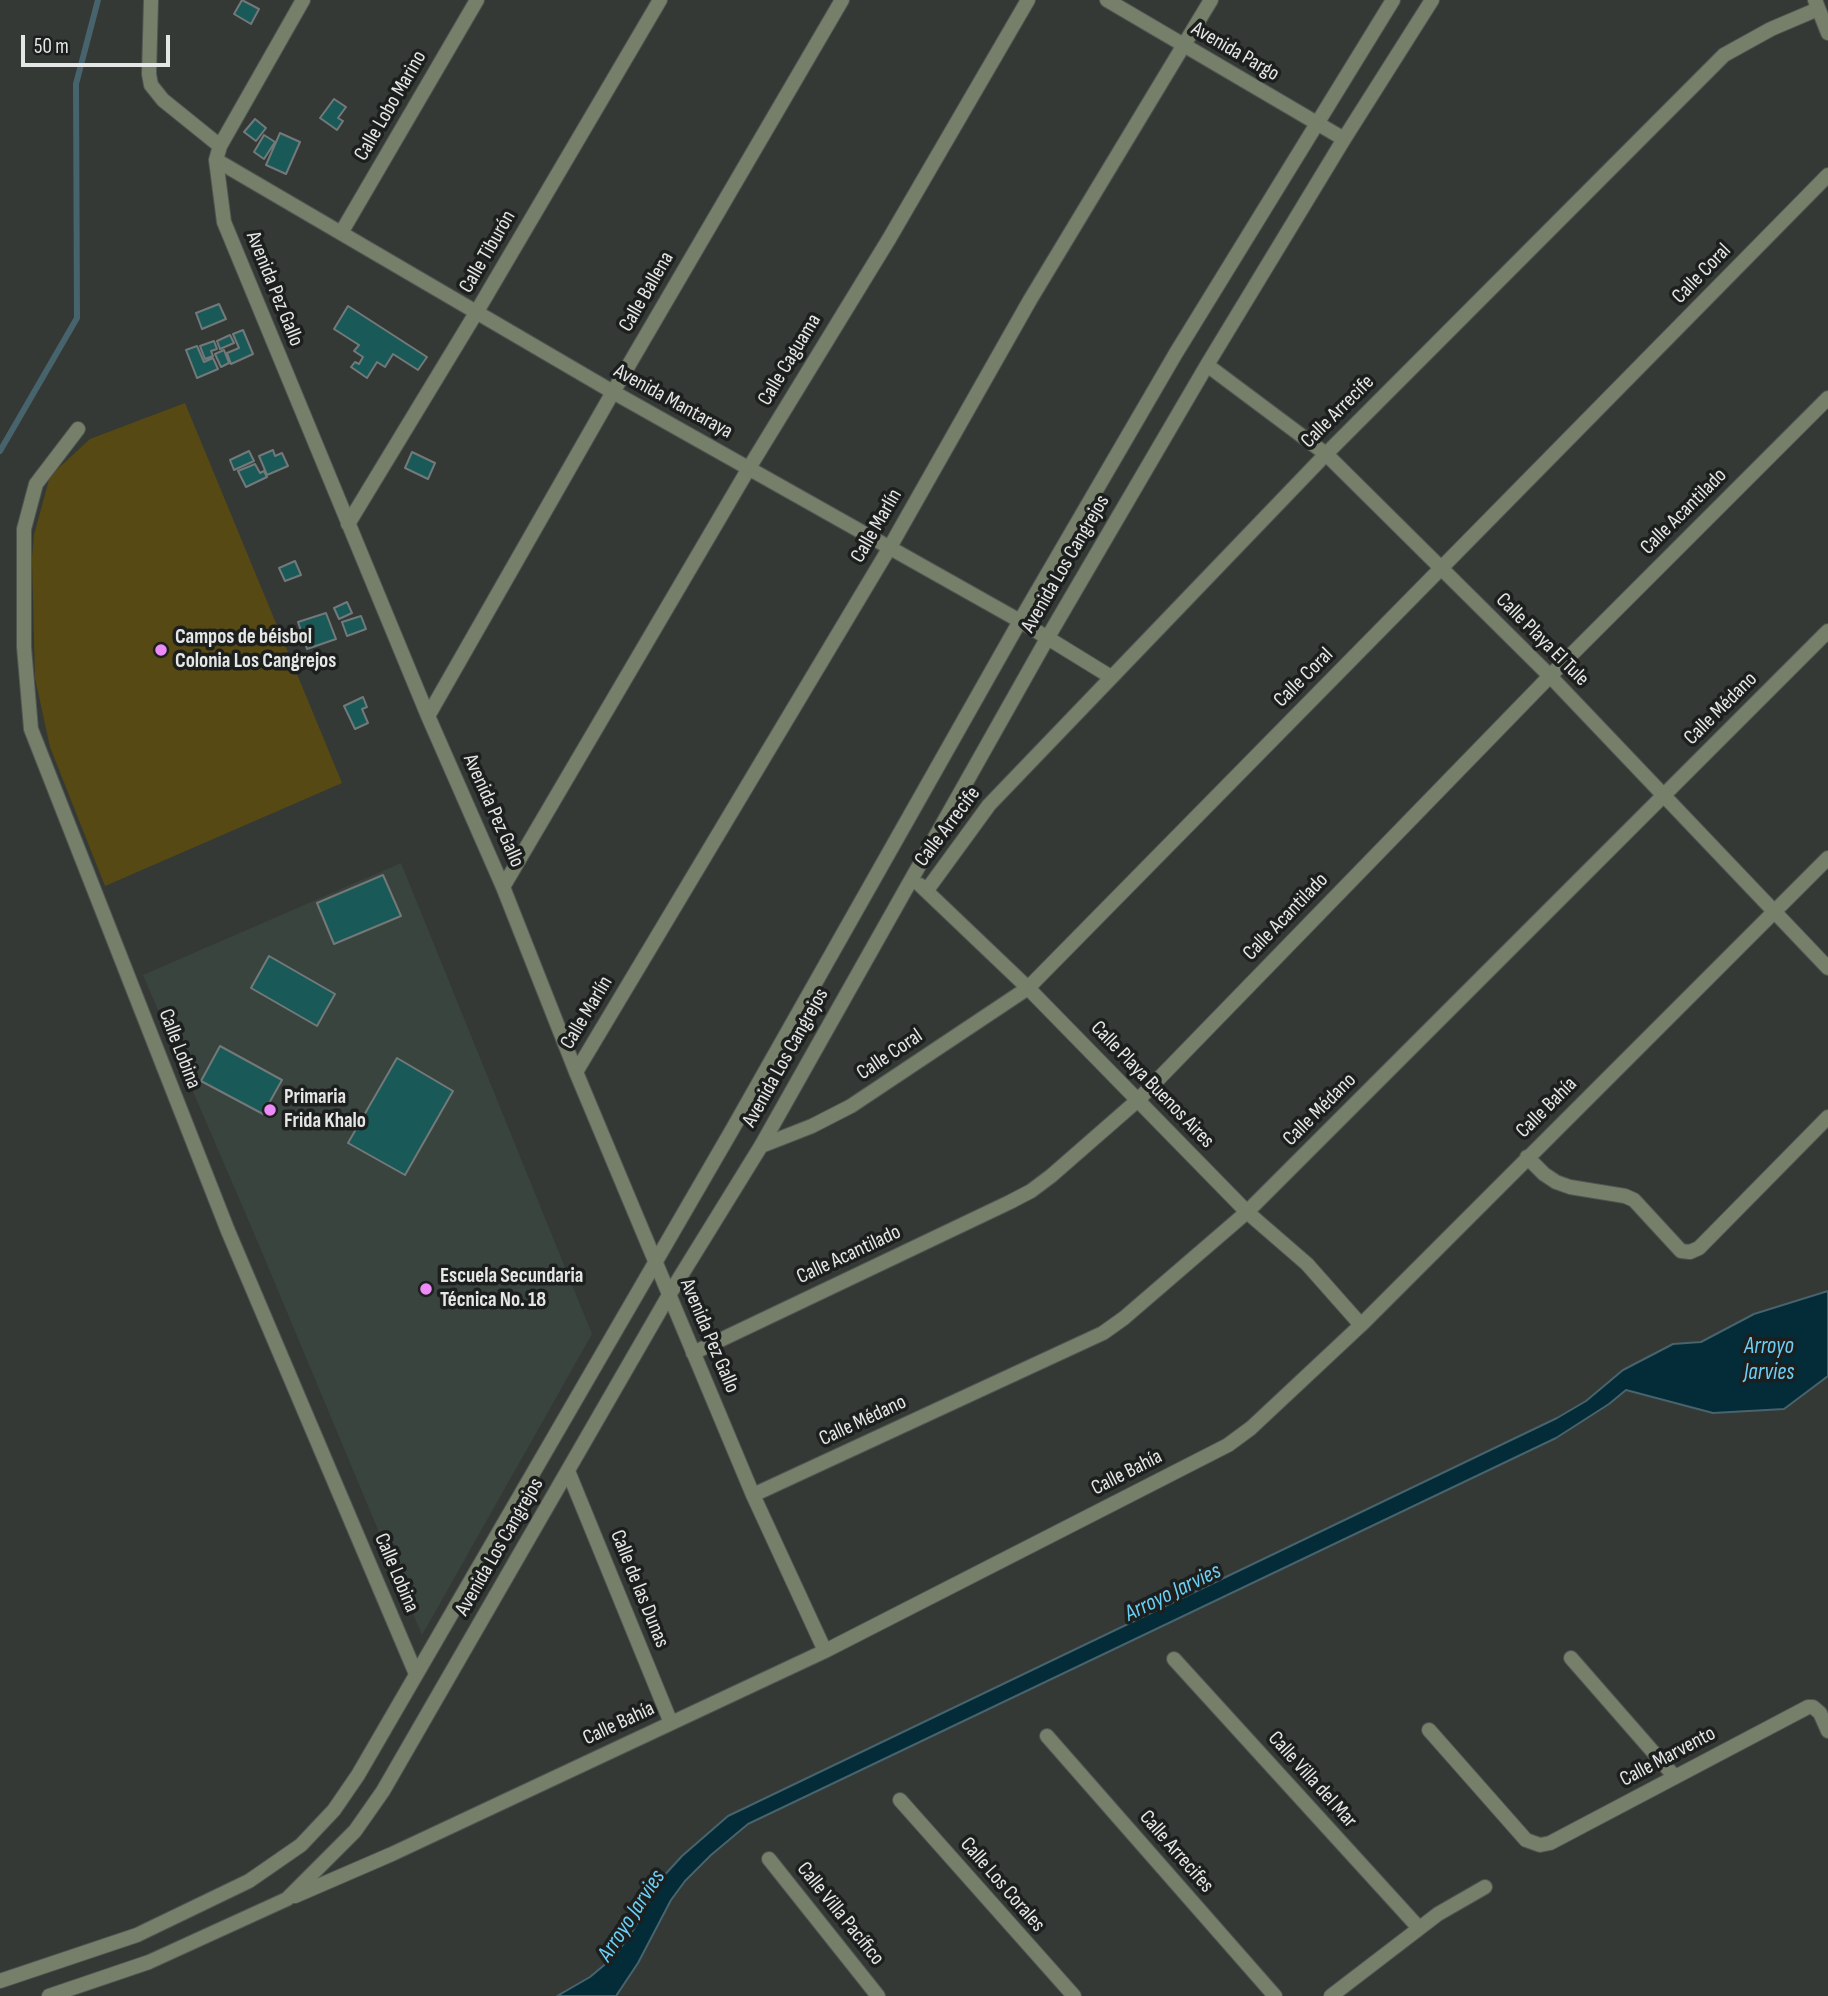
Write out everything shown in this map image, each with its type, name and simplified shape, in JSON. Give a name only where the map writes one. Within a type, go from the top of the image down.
[{"type":"street","points":[[151,0],[151,85],[218,153],[303,0]]},
{"type":"street","name":"Calle Lobo Marino","points":[[341,233],[477,0]]},
{"type":"street","name":"Calle Tiburón","points":[[348,524],[660,0]]},
{"type":"street","name":"Calle Ballena","points":[[428,716],[842,0]]},
{"type":"street","name":"Calle Caguama","points":[[503,887],[749,468],[889,239],[1028,0]]},
{"type":"street","name":"Avenida Pargo","points":[[1107,0],[1343,139]]},
{"type":"street","name":"Calle Marlín","points":[[576,1072],[890,547],[1030,300],[1211,0]]},
{"type":"street","name":"Avenida Los Cangrejos","points":[[0,1981],[137,1935],[249,1881],[301,1845],[334,1810],[416,1674],[780,1046],[1020,621],[1176,353],[1393,0]]},
{"type":"street","name":"Avenida Los Cangrejos","points":[[49,1996],[149,1962],[287,1899],[355,1830],[383,1791],[669,1295],[761,1146],[1048,637],[1207,365],[1343,139],[1432,0]]},
{"type":"street","points":[[1816,4],[1828,33]]},
{"type":"street","name":"Calle Arrecife","points":[[927,890],[989,805],[1111,677],[1326,454],[1724,55],[1816,4]]},
{"type":"street","name":"Avenida Mantaraya","points":[[218,153],[341,233],[476,313],[1048,637],[1111,677]]},
{"type":"street","name":"Avenida Pez Gallo","points":[[218,153],[224,222],[428,716],[503,887],[576,1072],[693,1353],[753,1495],[825,1651]]},
{"type":"street","name":"Calle Coral","points":[[761,1146],[812,1126],[851,1106],[1028,988],[1828,175]]},
{"type":"street","name":"Calle Playa El Tule","points":[[1207,365],[1326,454],[1550,676],[1772,912],[1822,952],[1828,968]]},
{"type":"street","name":"Calle Acantilado","points":[[693,1353],[1031,1191],[1138,1100],[1550,676],[1828,398]]},
{"type":"street","name":"Calle Lobina","points":[[78,429],[36,484],[24,530],[23,647],[31,729],[228,1231],[416,1674]]},
{"type":"street","name":"Calle Médano","points":[[753,1495],[1103,1333],[1124,1318],[1247,1212],[1828,631]]},
{"type":"street","name":"Calle Bahía","points":[[287,1899],[393,1854],[825,1651],[1228,1445],[1251,1428],[1361,1325],[1828,858]]},
{"type":"street","name":"Calle Playa Buenos Aires","points":[[911,878],[927,890],[1028,988],[1247,1212],[1307,1264],[1361,1325]]},
{"type":"street","points":[[1527,1157],[1556,1182],[1570,1187],[1625,1195],[1634,1200],[1681,1251],[1690,1252],[1699,1248],[1828,1117]]},
{"type":"street","name":"Calle de las Dunas","points":[[568,1471],[671,1723]]},
{"type":"street","points":[[1571,1658],[1675,1777]]},
{"type":"street","name":"Calle Villa del Mar","points":[[1174,1659],[1419,1928]]},
{"type":"street","name":"Calle Marvento","points":[[1429,1730],[1525,1840],[1534,1844],[1550,1843],[1808,1707],[1813,1707],[1820,1713],[1828,1731]]},
{"type":"street","name":"Calle Arrecifes","points":[[1047,1736],[1275,1996]]},
{"type":"street","name":"Calle Los Corales","points":[[900,1800],[1074,1996]]},
{"type":"street","name":"Calle Villa Pacífico","points":[[769,1859],[878,1996]]},
{"type":"street","points":[[1331,1996],[1419,1928],[1485,1887]]},
{"type":"shaded area","name":"Campos de béisbol Colonia Los Cangrejos","points":[[185,403],[342,783],[105,886],[50,747],[35,678],[32,559],[34,535],[50,476],[90,439]]},
{"type":"shaded area","name":"Escuela Secundaria Técnica No. 18","points":[[401,863],[592,1334],[422,1635],[143,975]]},
{"type":"water","name":"Arroyo Jarvies","points":[[1828,1291],[1828,1376],[1784,1409],[1713,1413],[1626,1390],[1556,1438],[748,1824],[685,1881],[671,1900],[638,1963],[616,1996],[557,1996],[590,1977],[615,1956],[634,1929],[661,1879],[682,1856],[728,1816],[1557,1418],[1586,1401],[1623,1370],[1673,1344],[1701,1342],[1754,1314]]},
{"type":"building","points":[[242,0],[259,9],[251,24],[234,14]]},
{"type":"building","points":[[334,99],[346,107],[338,118],[343,121],[337,130],[320,118]]},
{"type":"building","points":[[255,119],[266,128],[256,141],[244,132]]},
{"type":"building","points":[[280,133],[300,142],[286,174],[266,165]]},
{"type":"building","points":[[264,135],[275,142],[264,159],[254,152]]},
{"type":"building","points":[[219,304],[226,319],[202,329],[196,313]]},
{"type":"building","points":[[348,306],[427,357],[418,370],[393,354],[385,367],[377,362],[367,378],[351,367],[355,362],[359,364],[363,357],[354,351],[359,345],[334,329]]},
{"type":"building","points":[[243,330],[253,354],[231,364],[227,353],[239,348],[233,334]]},
{"type":"building","points":[[230,335],[234,343],[220,349],[217,341]]},
{"type":"building","points":[[214,341],[217,349],[211,351],[213,356],[205,359],[200,346]]},
{"type":"building","points":[[197,346],[204,362],[213,358],[218,369],[197,378],[186,350]]},
{"type":"building","points":[[224,350],[229,363],[221,367],[215,354]]},
{"type":"building","points":[[273,450],[275,456],[282,453],[288,466],[267,475],[259,456]]},
{"type":"building","points":[[249,451],[254,461],[234,470],[230,460]]},
{"type":"building","points":[[412,452],[435,463],[428,479],[405,468]]},
{"type":"building","points":[[255,464],[260,473],[264,471],[267,477],[246,487],[238,471]]},
{"type":"building","points":[[295,561],[301,575],[285,581],[279,568]]},
{"type":"building","points":[[347,602],[352,613],[339,619],[334,608]]},
{"type":"building","points":[[326,613],[336,639],[307,649],[298,622]]},
{"type":"building","points":[[361,616],[366,629],[347,636],[342,622]]},
{"type":"building","points":[[363,697],[367,707],[362,709],[368,723],[355,729],[344,706]]},
{"type":"building","points":[[383,875],[401,916],[334,944],[317,903]]},
{"type":"building","points":[[269,956],[335,994],[317,1026],[251,988]]},
{"type":"building","points":[[220,1046],[282,1080],[263,1114],[201,1081]]},
{"type":"building","points":[[397,1058],[453,1091],[405,1175],[348,1143]]},
{"type":"waterway","points":[[0,451],[77,318],[76,84],[98,0]]},
{"type":"place","name":"Campos de béisbol Colonia Los Cangrejos","points":[[161,650]]},
{"type":"place","name":"Primaria Frida Khalo","points":[[270,1110]]},
{"type":"place","name":"Escuela Secundaria Técnica No. 18","points":[[426,1289]]}]
